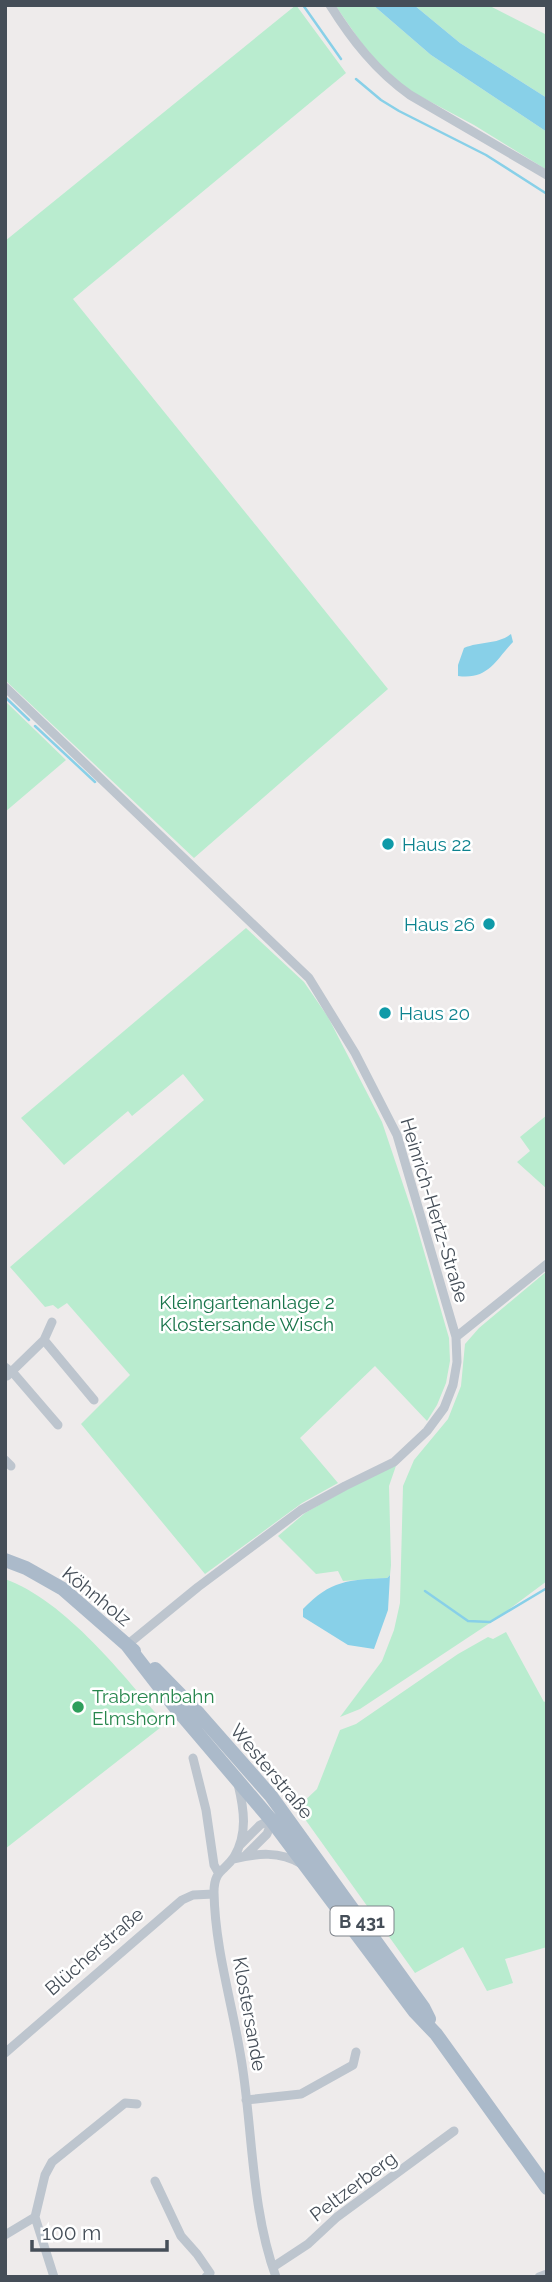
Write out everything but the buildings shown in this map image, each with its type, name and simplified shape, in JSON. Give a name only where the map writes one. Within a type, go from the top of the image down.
[{"type":"main road","name":"Köhnholz","points":[[5,1560],[26,1568],[63,1589],[127,1645]]},
{"type":"main road","name":"Westerstraße","points":[[127,1645],[236,1779],[277,1816],[305,1866],[415,2012],[436,2034],[547,2188]]},
{"type":"main road","name":"Westerstraße","points":[[127,1645],[187,1701],[423,2007],[436,2034]]},
{"type":"street","points":[[330,5],[363,53],[390,81],[547,175]]},
{"type":"street","name":"Heinrich-Hertz-Straße","points":[[5,687],[309,978],[355,1053],[397,1135],[456,1337],[457,1362],[453,1385],[444,1408],[427,1431],[394,1462],[301,1510],[198,1587],[127,1645]]},
{"type":"street","points":[[456,1337],[547,1264]]},
{"type":"street","points":[[52,1322],[44,1340],[7,1372],[15,1375],[58,1425]]},
{"type":"street","points":[[44,1340],[94,1400]]},
{"type":"street","name":"Klostersande","points":[[193,1758],[206,1810],[214,1865],[218,1872],[215,1894],[225,1981],[243,2071],[252,2168],[275,2272]]},
{"type":"street","points":[[218,1872],[233,1859],[243,1833],[244,1817],[236,1779]]},
{"type":"street","points":[[239,1847],[260,1825],[277,1816]]},
{"type":"street","points":[[244,1856],[267,1834],[277,1816]]},
{"type":"street","points":[[233,1859],[255,1854],[277,1854],[305,1866]]},
{"type":"street","name":"Blücherstraße","points":[[5,2053],[182,1900],[193,1895],[215,1894]]},
{"type":"street","points":[[246,2100],[301,2094],[353,2065],[356,2052]]},
{"type":"street","points":[[54,2277],[35,2217],[45,2175],[52,2162],[125,2103],[137,2104]]},
{"type":"street","name":"Peltzerberg","points":[[275,2272],[337,2217],[454,2131]]},
{"type":"street","points":[[155,2181],[181,2236],[211,2273],[206,2277]]},
{"type":"street","points":[[5,2235],[35,2217]]},
{"type":"street","points":[[539,2277],[547,2274]]},
{"type":"green space","points":[[296,5],[346,73],[73,299],[388,689],[194,858],[5,680],[5,241]]},
{"type":"green space","points":[[335,5],[373,5],[431,55],[547,132],[547,170],[474,125],[412,92],[390,76],[367,51]]},
{"type":"green space","points":[[414,5],[488,5],[547,35],[547,98],[460,43]]},
{"type":"green space","points":[[5,701],[66,760],[5,812]]},
{"type":"green space","name":"Kleingartenanlage 2 Klostersande Wisch","points":[[246,928],[304,982],[328,1017],[382,1122],[414,1217],[449,1338],[450,1361],[446,1383],[427,1421],[375,1366],[300,1438],[338,1483],[302,1503],[205,1574],[81,1424],[130,1375],[67,1303],[58,1309],[53,1305],[45,1307],[10,1267],[204,1100],[183,1074],[132,1116],[128,1111],[64,1165],[21,1118]]},
{"type":"green space","points":[[547,1115],[547,1189],[517,1162],[530,1151],[520,1137]]},
{"type":"green space","points":[[547,1271],[547,1581],[496,1619],[360,1709],[340,1717],[382,1661],[394,1630],[400,1603],[403,1486],[414,1460],[448,1419],[461,1386],[465,1344],[479,1328]]},
{"type":"green space","points":[[398,1460],[389,1486],[391,1565],[387,1578],[343,1581],[338,1571],[316,1574],[278,1536],[305,1513]]},
{"type":"green space","name":"Trabrennbahn Elmshorn","points":[[5,1579],[50,1604],[72,1622],[165,1724],[5,1849]]},
{"type":"green space","points":[[506,1632],[544,1702],[547,1700],[547,1947],[505,1959],[513,1983],[487,1991],[463,1947],[415,1973],[297,1808],[317,1789],[340,1730],[356,1724],[458,1654],[488,1637],[493,1639]]},
{"type":"water","points":[[373,5],[414,5],[460,43],[547,98],[547,132],[431,55]]},
{"type":"water","points":[[511,634],[513,642],[490,668],[477,675],[458,676],[458,665],[464,648],[500,640]]},
{"type":"water","points":[[390,1575],[388,1610],[374,1649],[348,1645],[303,1617],[303,1609],[332,1587],[351,1581],[387,1578]]},
{"type":"waterway","points":[[303,5],[341,59]]},
{"type":"waterway","points":[[356,79],[399,111],[486,155],[547,194]]},
{"type":"waterway","points":[[5,697],[29,720]]},
{"type":"waterway","points":[[35,726],[95,782]]},
{"type":"waterway","points":[[425,1591],[468,1621],[490,1622],[547,1588]]},
{"type":"place","name":"Haus 22","points":[[388,844]]},
{"type":"place","name":"Haus 26","points":[[489,924]]},
{"type":"place","name":"Haus 20","points":[[385,1013]]},
{"type":"place","name":"Trabrennbahn Elmshorn","points":[[78,1707]]}]
